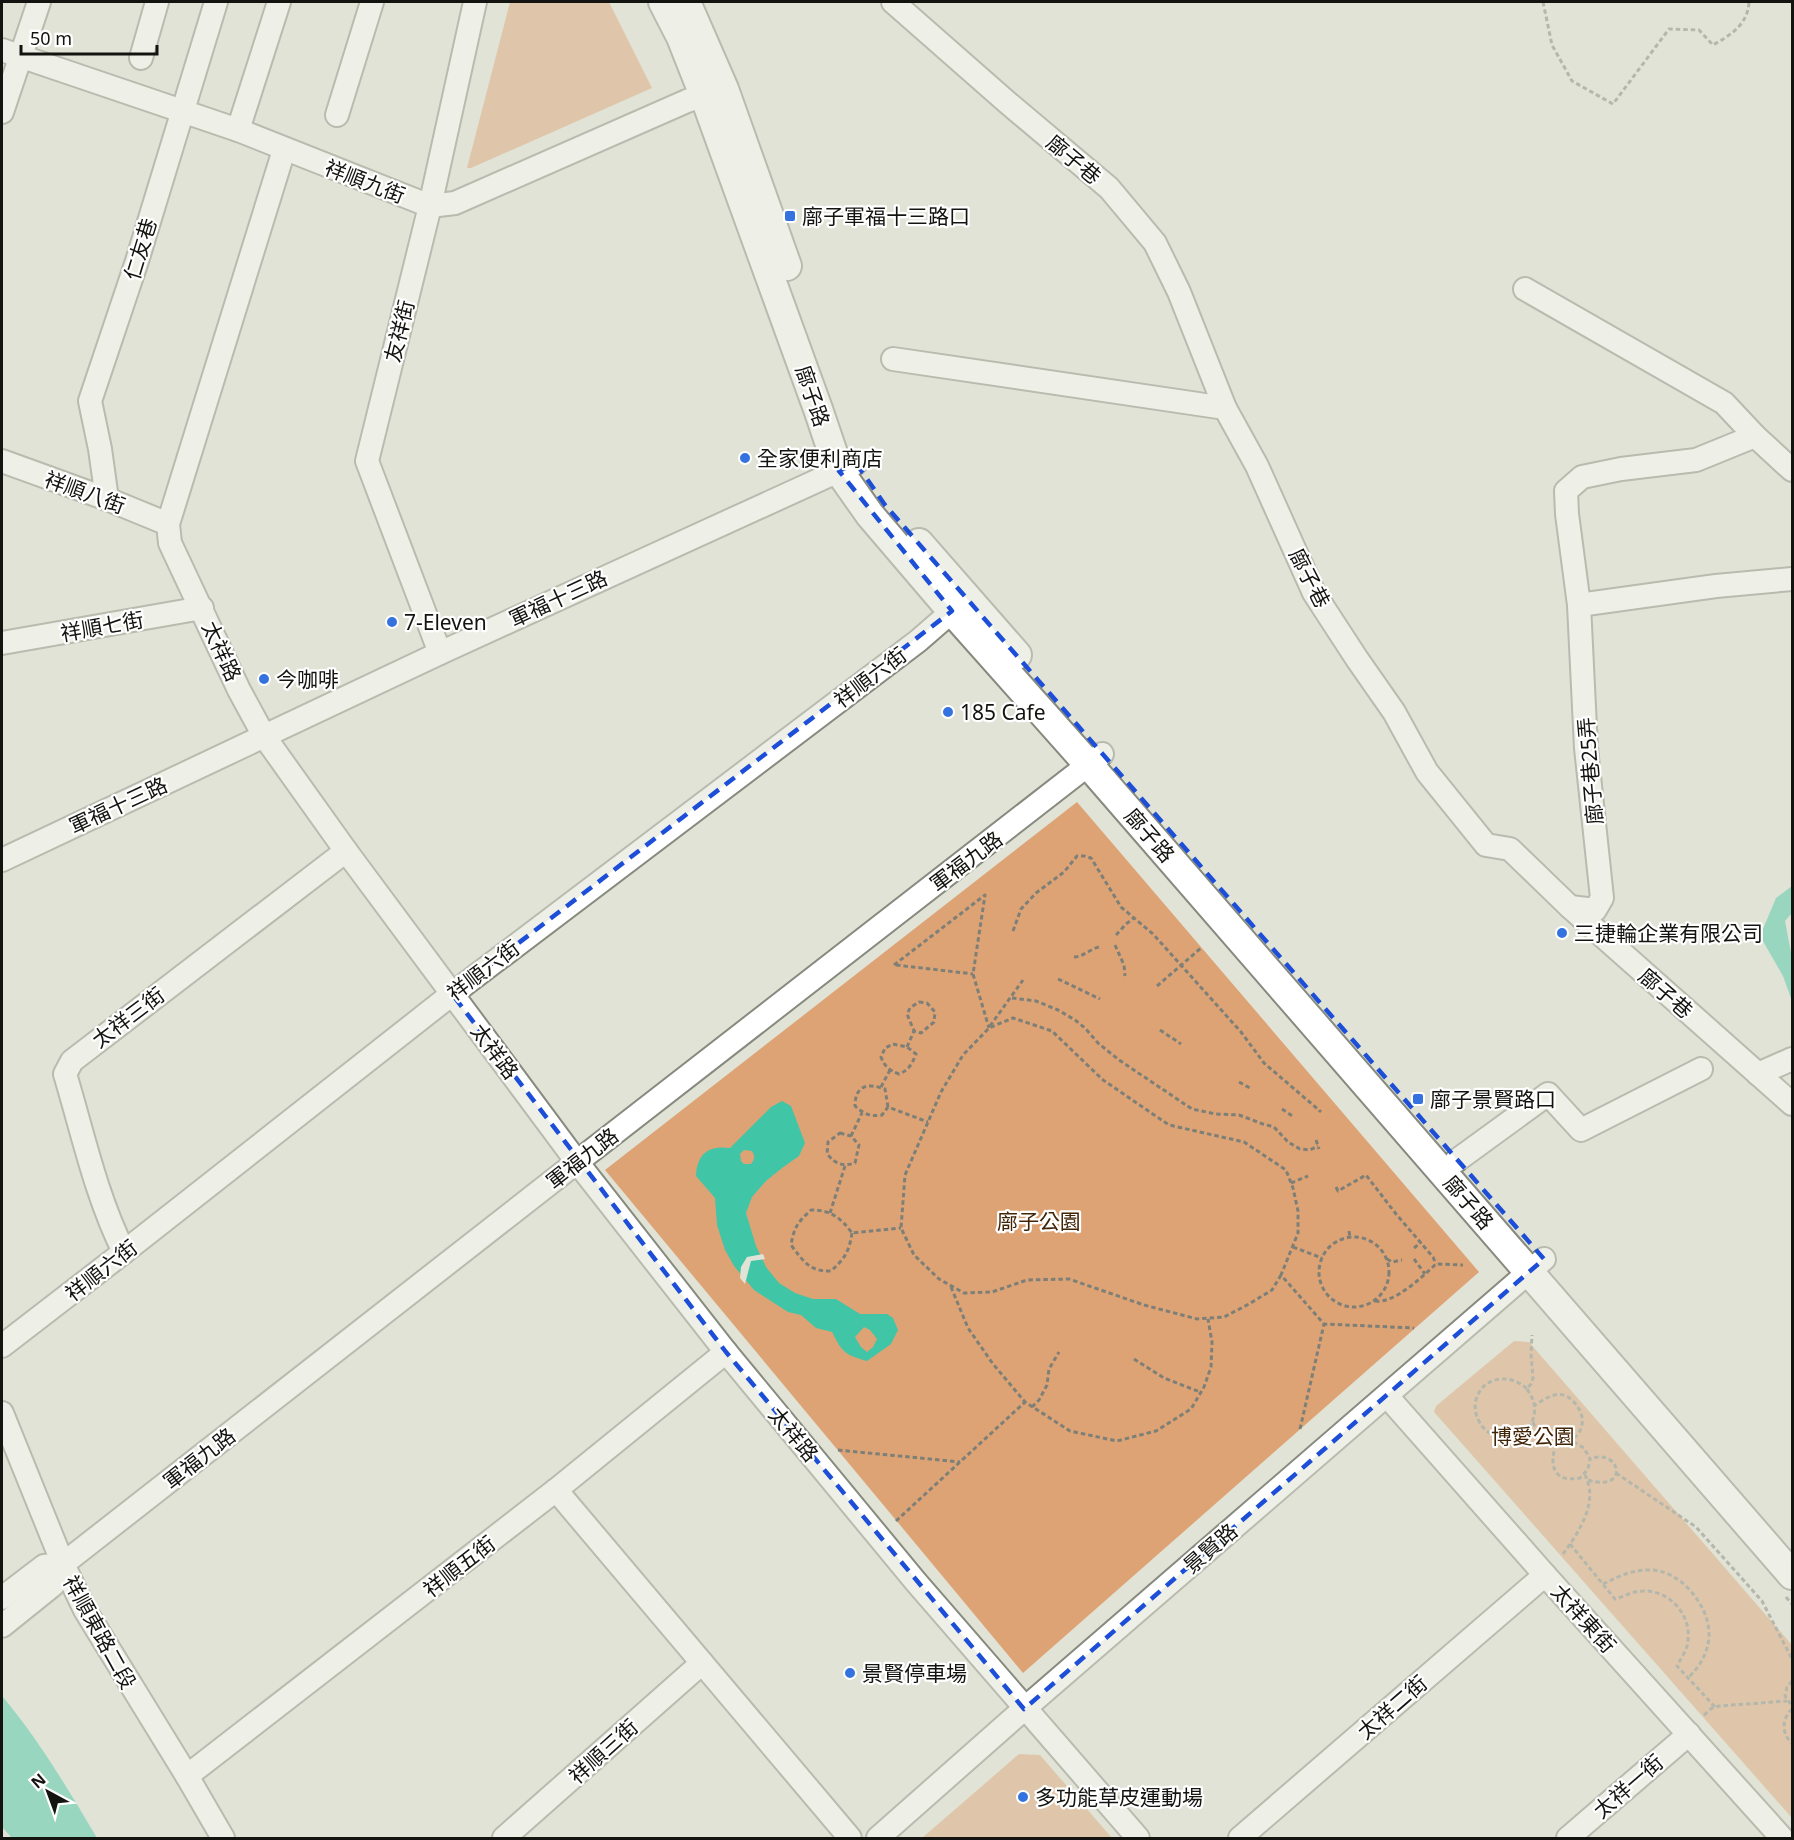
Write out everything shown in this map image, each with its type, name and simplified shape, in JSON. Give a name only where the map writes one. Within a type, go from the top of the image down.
[{"type":"main road","name":"廍子路","points":[[663,2],[714,92]]},
{"type":"main road","name":"廍子路","points":[[686,2],[714,92],[848,467],[885,505],[959,604],[1537,1265],[1791,1564]]},
{"type":"main road","name":"廍子路","points":[[1096,760],[1456,1161],[1537,1265]]},
{"type":"street","points":[[2,112],[10,53],[39,2]]},
{"type":"street","points":[[141,58],[157,2]]},
{"type":"street","name":"仁友巷","points":[[107,499],[90,401],[137,261],[216,2]]},
{"type":"street","points":[[238,130],[279,2]]},
{"type":"street","points":[[337,115],[372,2]]},
{"type":"street","name":"友祥街","points":[[440,653],[367,461],[430,206],[476,2]]},
{"type":"street","name":"廍子巷","points":[[893,2],[1109,188],[1155,243],[1179,292],[1225,408],[1257,466],[1314,593],[1394,712],[1427,772],[1486,845],[1510,849],[1570,907],[1792,1104]]},
{"type":"street","name":"祥順九街","points":[[10,53],[238,130],[430,206],[455,203],[687,101],[714,92]]},
{"type":"street","points":[[168,524],[284,150]]},
{"type":"street","points":[[1525,289],[1724,403],[1792,470]]},
{"type":"street","points":[[893,359],[1225,408]]},
{"type":"street","name":"廍子巷25弄","points":[[1570,907],[1595,910],[1602,898],[1586,748],[1579,605],[1566,491],[1582,477],[1621,469],[1696,460],[1755,436]]},
{"type":"street","name":"祥順八街","points":[[2,461],[168,524]]},
{"type":"street","name":"軍福十三路","points":[[2,860],[440,653],[848,467]]},
{"type":"street","name":"太祥路","points":[[168,524],[170,543],[239,690],[264,736],[346,851],[577,1162],[726,1352],[916,1582],[1138,1839]]},
{"type":"street","points":[[1579,605],[1716,586],[1792,579]]},
{"type":"street","name":"祥順六街","points":[[2,1346],[452,994],[918,640],[959,604]]},
{"type":"street","name":"祥順七街","points":[[2,643],[202,608]]},
{"type":"street","name":"軍福九路","points":[[53,1572],[1096,760]]},
{"type":"street","name":"太祥三街","points":[[124,1252],[112,1228],[101,1196],[65,1074],[72,1061],[346,851]]},
{"type":"street","points":[[1758,1074],[1792,1059]]},
{"type":"street","points":[[1456,1161],[1548,1094],[1581,1130],[1701,1069]]},
{"type":"street","name":"景賢路","points":[[878,1839],[1024,1708],[1537,1265]]},
{"type":"street","name":"祥順五街","points":[[187,1776],[556,1490],[726,1352]]},
{"type":"street","name":"太祥東街","points":[[1387,1396],[1782,1839]]},
{"type":"street","name":"祥順東路二段","points":[[2,1413],[53,1572],[85,1610],[223,1839]]},
{"type":"street","points":[[556,1490],[850,1839]]},
{"type":"street","points":[[2,1598],[53,1572]]},
{"type":"street","points":[[2,1626],[53,1572]]},
{"type":"street","name":"太祥二街","points":[[1240,1839],[1545,1575]]},
{"type":"street","name":"祥順三街","points":[[504,1839],[702,1663]]},
{"type":"street","name":"太祥一街","points":[[1568,1839],[1689,1734]]},
{"type":"path","points":[[1543,2],[1552,45],[1572,81],[1613,104],[1669,29],[1699,30],[1713,45],[1730,36],[1748,14],[1749,2]]},
{"type":"path","points":[[1013,931],[1021,909],[1036,893],[1064,872],[1077,856],[1084,856],[1095,862],[1121,907],[1153,934],[1241,1032],[1264,1063],[1319,1112]]},
{"type":"path","points":[[973,974],[894,965],[985,895],[973,974],[989,1028]]},
{"type":"path","points":[[1116,935],[1134,918]]},
{"type":"path","points":[[1115,945],[1124,965],[1125,976]]},
{"type":"path","points":[[1074,957],[1079,957],[1099,947]]},
{"type":"path","points":[[1157,986],[1202,948]]},
{"type":"path","points":[[1058,979],[1100,999]]},
{"type":"path","points":[[989,1028],[1013,1017],[1052,1031],[1102,1080],[1169,1125],[1244,1142],[1286,1170],[1298,1210],[1298,1233],[1281,1275],[1272,1290],[1224,1317],[1197,1319],[1155,1308],[1069,1279],[1027,1280],[992,1292],[964,1293],[939,1279],[914,1255],[901,1228],[905,1175],[941,1092],[963,1055],[989,1028],[1023,980]]},
{"type":"path","points":[[1012,998],[1036,1001],[1075,1020],[1119,1060],[1192,1109],[1216,1114],[1239,1115],[1274,1127],[1288,1142],[1300,1149],[1310,1150],[1318,1147],[1316,1140]]},
{"type":"path","points":[[907,1047],[914,1030],[907,1014],[910,1008],[919,1002],[927,1003],[935,1012],[934,1022],[921,1033],[914,1030]]},
{"type":"path","points":[[1160,1030],[1181,1044]]},
{"type":"path","points":[[893,1044],[907,1047],[916,1054],[907,1071],[899,1074],[890,1070],[884,1065],[881,1057],[885,1048],[893,1044]]},
{"type":"path","points":[[881,1088],[890,1070]]},
{"type":"path","points":[[1239,1082],[1250,1088]]},
{"type":"path","points":[[873,1084],[881,1088],[885,1089],[888,1107],[882,1115],[872,1116],[862,1113],[855,1106],[855,1098],[862,1088],[873,1084]]},
{"type":"path","points":[[888,1107],[928,1122]]},
{"type":"path","points":[[1282,1109],[1294,1117]]},
{"type":"path","points":[[852,1136],[862,1113]]},
{"type":"path","points":[[840,1133],[852,1136],[860,1145],[855,1163],[845,1166],[835,1163],[827,1154],[828,1142],[840,1133]]},
{"type":"path","points":[[830,1214],[845,1166]]},
{"type":"path","points":[[1336,1187],[1338,1191],[1366,1175],[1436,1261],[1436,1264]]},
{"type":"path","points":[[1291,1183],[1308,1176]]},
{"type":"path","points":[[812,1210],[823,1210],[843,1220],[852,1233],[850,1250],[831,1271],[819,1272],[804,1262],[791,1245],[794,1230],[812,1210]]},
{"type":"path","points":[[852,1233],[901,1228]]},
{"type":"path","points":[[1349,1231],[1350,1238]]},
{"type":"path","points":[[1350,1238],[1365,1239],[1375,1243],[1382,1250],[1390,1269],[1385,1289],[1375,1301],[1353,1308],[1334,1302],[1327,1295],[1319,1277],[1319,1268],[1327,1249],[1335,1242],[1350,1238]]},
{"type":"path","points":[[1414,1248],[1420,1242]]},
{"type":"path","points":[[1292,1247],[1322,1258]]},
{"type":"path","points":[[1387,1259],[1392,1262],[1402,1260]]},
{"type":"path","points":[[1414,1259],[1425,1274]]},
{"type":"path","points":[[1375,1301],[1391,1300],[1436,1264],[1463,1265]]},
{"type":"path","points":[[1281,1275],[1324,1324],[1414,1329]]},
{"type":"path","points":[[951,1286],[968,1328],[993,1364],[1025,1402],[1070,1431],[1117,1441],[1156,1431],[1191,1409],[1211,1367],[1212,1342],[1208,1319]]},
{"type":"path","points":[[1300,1429],[1324,1324]]},
{"type":"path","points":[[1527,1389],[1533,1378],[1532,1335]]},
{"type":"path","points":[[1032,1407],[1039,1400],[1047,1385],[1049,1369],[1059,1352]]},
{"type":"path","points":[[1134,1359],[1164,1378],[1200,1392]]},
{"type":"path","points":[[1507,1378],[1515,1380],[1527,1389],[1535,1405],[1533,1420],[1529,1427],[1511,1437],[1489,1433],[1481,1425],[1475,1408],[1476,1399],[1483,1387],[1491,1381],[1507,1378]]},
{"type":"path","points":[[1533,1420],[1539,1434],[1556,1444],[1570,1441],[1580,1432],[1583,1422],[1581,1413],[1567,1396],[1551,1396],[1535,1405]]},
{"type":"path","points":[[896,1521],[1025,1402]]},
{"type":"path","points":[[1556,1444],[1552,1461],[1554,1468],[1558,1475],[1573,1480],[1585,1475],[1590,1459],[1581,1445],[1570,1441]]},
{"type":"path","points":[[838,1450],[960,1462]]},
{"type":"path","points":[[1587,1480],[1600,1484],[1605,1483],[1611,1481],[1616,1473],[1615,1466],[1606,1457],[1590,1459]]},
{"type":"path","points":[[1616,1473],[1696,1527],[1762,1601],[1792,1659]]},
{"type":"path","points":[[1563,1554],[1577,1534],[1588,1509],[1590,1489],[1585,1475]]},
{"type":"path","points":[[1570,1544],[1616,1599],[1632,1592],[1657,1592],[1679,1608],[1688,1622],[1689,1642],[1677,1666],[1715,1707]]},
{"type":"path","points":[[1603,1584],[1618,1576],[1636,1571],[1654,1570],[1669,1574],[1696,1596],[1706,1612],[1710,1626],[1700,1667],[1688,1678]]},
{"type":"path","points":[[1792,1682],[1785,1692],[1787,1701],[1792,1707],[1784,1724],[1786,1738],[1792,1743]]},
{"type":"path","points":[[1704,1715],[1715,1707],[1787,1701]]},
{"type":"highlighted area","points":[[856,463],[885,505],[1544,1259],[1024,1709],[726,1352],[452,994],[952,611],[839,471]]},
{"type":"green space","points":[[510,2],[609,2],[652,88],[467,168]]},
{"type":"green space","name":"廍子公園","points":[[1077,802],[1479,1272],[1023,1673],[605,1170]]},
{"type":"green space","name":"博愛公園","points":[[1514,1341],[1529,1342],[1792,1645],[1792,1818],[1434,1412],[1436,1406]]},
{"type":"green space","name":"多功能草皮運動場","points":[[1019,1754],[1040,1755],[1112,1838],[922,1838]]},
{"type":"shaded area","points":[[1792,886],[1792,913],[1785,921],[1792,958],[1792,1001],[1783,976],[1760,936],[1776,898]]},
{"type":"shaded area","points":[[782,1101],[791,1106],[805,1143],[799,1156],[766,1181],[752,1197],[746,1213],[756,1246],[766,1267],[779,1283],[795,1293],[813,1299],[836,1299],[860,1314],[887,1314],[893,1318],[898,1330],[891,1344],[867,1361],[845,1352],[832,1332],[816,1328],[801,1315],[788,1312],[754,1290],[734,1266],[725,1250],[717,1225],[715,1198],[696,1176],[699,1162],[705,1153],[716,1148],[730,1148],[771,1107]],"holes":[[[744,1150],[752,1151],[754,1159],[751,1164],[744,1164],[741,1161],[740,1154]],[[864,1327],[870,1330],[877,1339],[867,1352],[855,1337]]]},
{"type":"shaded area","points":[[2,1696],[41,1747],[97,1838],[12,1838],[2,1827]]},
{"type":"pier","points":[[763,1254],[765,1259],[751,1261],[745,1284],[740,1278],[741,1267],[747,1257]]},
{"type":"place","name":"廍子軍福十三路口","points":[[790,216]]},
{"type":"place","name":"全家便利商店","points":[[745,458]]},
{"type":"place","name":"7-Eleven","points":[[392,622]]},
{"type":"place","name":"今咖啡","points":[[264,679]]},
{"type":"place","name":"185 Cafe","points":[[948,712]]},
{"type":"place","name":"三捷輪企業有限公司","points":[[1562,933]]},
{"type":"place","name":"廍子景賢路口","points":[[1418,1099]]},
{"type":"place","name":"景賢停車場","points":[[850,1673]]},
{"type":"place","name":"多功能草皮運動場","points":[[1023,1797]]}]
